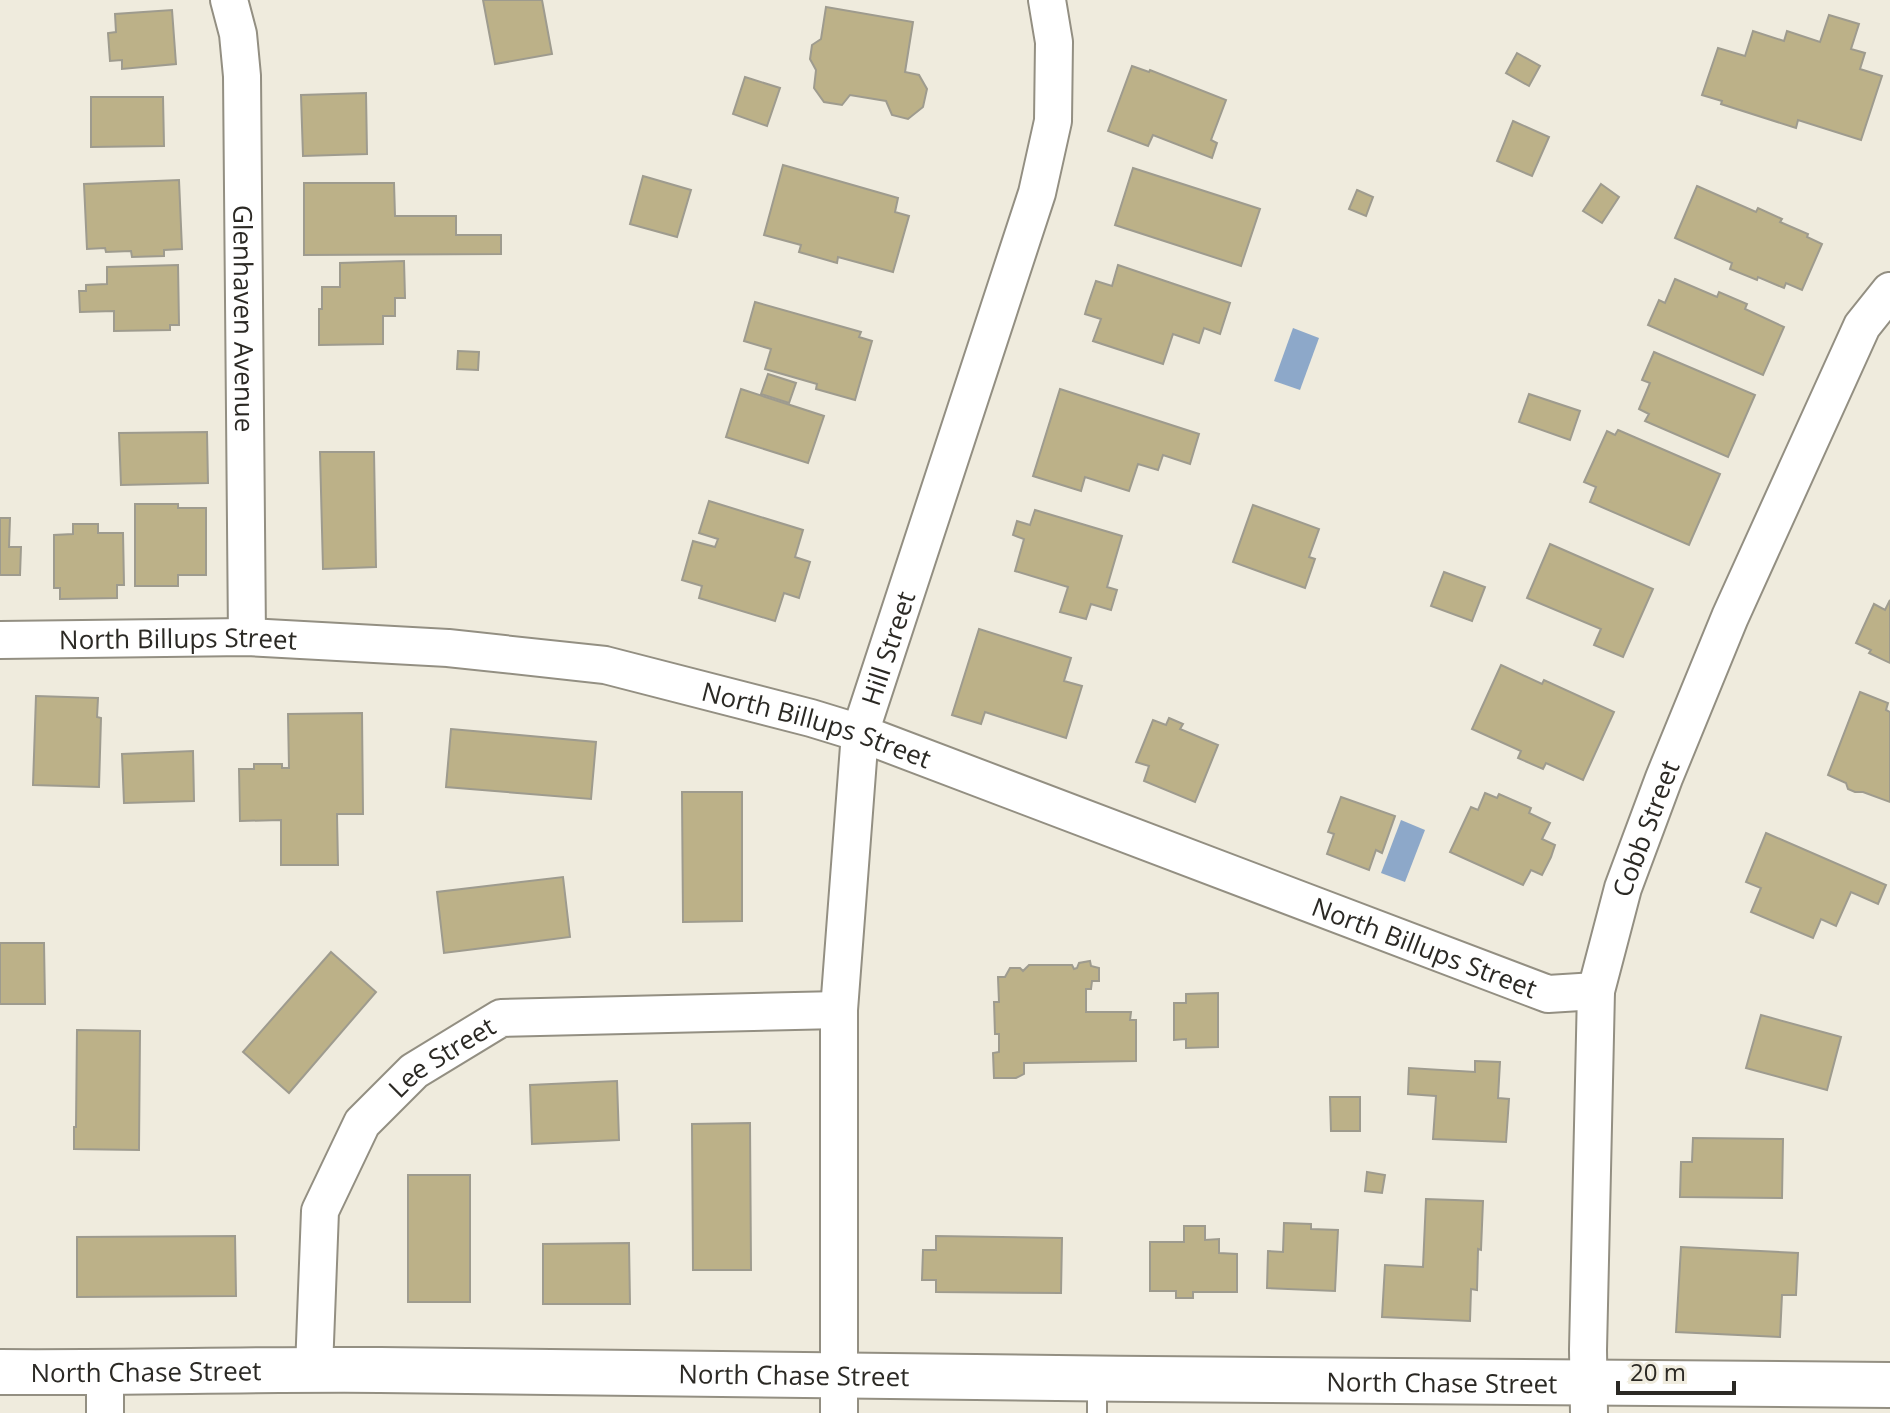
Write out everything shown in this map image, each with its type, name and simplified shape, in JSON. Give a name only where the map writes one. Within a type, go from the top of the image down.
[{"type":"street","name":"Glenhaven Avenue","points":[[229,0],[238,34],[242,76],[247,637]]},
{"type":"street","name":"Hill Street","points":[[839,1394],[839,1010],[860,733],[1037,193],[1053,121],[1054,42],[1047,0]]},
{"type":"street","name":"Cobb Street","points":[[1589,1398],[1596,991],[1623,888],[1730,617],[1862,326],[1890,291]]},
{"type":"street","name":"North Billups Street","points":[[0,640],[247,637],[448,648],[605,665],[860,733],[1548,994],[1596,991]]},
{"type":"street","name":"Lee Street","points":[[314,1369],[320,1211],[362,1123],[414,1071],[501,1018],[839,1010]]},
{"type":"street","name":"North Chase Street","points":[[0,1372],[105,1393],[314,1369],[839,1394],[1589,1398],[1890,1385]]},
{"type":"water","points":[[1293,328],[1319,338],[1300,390],[1274,381]]},
{"type":"water","points":[[1401,820],[1425,830],[1405,882],[1381,873]]},
{"type":"building","points":[[483,0],[542,0],[552,54],[495,64]]},
{"type":"building","points":[[826,7],[913,22],[905,72],[919,75],[927,89],[923,107],[908,119],[892,115],[886,101],[850,95],[842,105],[824,102],[814,88],[816,70],[810,59],[812,45],[821,39]]},
{"type":"building","points":[[172,10],[176,64],[122,69],[122,60],[110,61],[108,33],[116,32],[115,14]]},
{"type":"building","points":[[1829,15],[1859,24],[1851,49],[1865,53],[1860,69],[1882,76],[1861,140],[1798,120],[1796,128],[1702,95],[1718,48],[1745,56],[1753,31],[1784,41],[1787,31],[1820,42]]},
{"type":"building","points":[[1517,53],[1540,66],[1529,86],[1506,73]]},
{"type":"building","points":[[1132,66],[1226,100],[1211,140],[1217,143],[1212,158],[1153,135],[1148,146],[1108,131]]},
{"type":"building","points":[[745,77],[780,88],[767,126],[733,114]]},
{"type":"building","points":[[366,93],[367,154],[303,156],[301,95]]},
{"type":"building","points":[[91,97],[163,97],[164,146],[91,147]]},
{"type":"building","points":[[1513,121],[1549,137],[1532,176],[1497,161]]},
{"type":"building","points":[[783,165],[898,198],[895,212],[909,216],[893,272],[838,257],[837,263],[799,252],[801,245],[764,235]]},
{"type":"building","points":[[1133,168],[1260,209],[1241,266],[1115,225]]},
{"type":"building","points":[[643,176],[691,190],[677,237],[630,224]]},
{"type":"building","points":[[179,180],[182,249],[164,250],[164,256],[132,257],[131,251],[87,249],[84,184]]},
{"type":"building","points":[[304,183],[394,183],[395,216],[456,216],[456,235],[501,235],[501,254],[304,255]]},
{"type":"building","points":[[1601,184],[1619,197],[1602,223],[1583,211]]},
{"type":"building","points":[[1697,186],[1756,212],[1758,208],[1782,219],[1780,222],[1822,244],[1802,290],[1786,283],[1784,288],[1730,269],[1732,263],[1675,238]]},
{"type":"building","points":[[1357,190],[1373,197],[1366,216],[1349,209]]},
{"type":"building","points":[[404,261],[405,298],[395,298],[395,316],[383,316],[383,344],[319,345],[322,287],[340,287],[340,263]]},
{"type":"building","points":[[178,265],[179,325],[170,325],[170,330],[114,331],[114,311],[80,312],[79,291],[86,291],[86,285],[107,284],[107,267]]},
{"type":"building","points":[[1118,265],[1230,303],[1220,334],[1204,328],[1199,343],[1173,334],[1163,364],[1093,341],[1101,319],[1085,314],[1087,307],[1096,281],[1112,286]]},
{"type":"building","points":[[1675,279],[1717,297],[1719,292],[1747,304],[1745,309],[1784,327],[1763,375],[1648,325],[1659,300],[1665,303]]},
{"type":"building","points":[[755,302],[861,332],[859,337],[872,341],[855,400],[816,389],[817,384],[765,369],[771,349],[744,341]]},
{"type":"building","points":[[458,351],[479,352],[478,370],[457,369]]},
{"type":"building","points":[[1654,352],[1755,395],[1728,457],[1645,421],[1649,414],[1639,409],[1650,383],[1642,380]]},
{"type":"building","points":[[768,374],[796,383],[789,403],[761,394]]},
{"type":"building","points":[[741,389],[824,416],[808,463],[726,437]]},
{"type":"building","points":[[1060,389],[1199,434],[1190,464],[1163,455],[1158,470],[1138,464],[1129,491],[1085,477],[1081,491],[1033,476]]},
{"type":"building","points":[[1529,394],[1580,411],[1570,440],[1519,422]]},
{"type":"building","points":[[1618,430],[1720,474],[1689,545],[1590,502],[1596,487],[1584,482],[1607,431],[1615,435]]},
{"type":"building","points":[[207,432],[208,483],[121,485],[119,433]]},
{"type":"building","points":[[320,452],[374,452],[376,567],[323,569]]},
{"type":"building","points":[[709,501],[803,530],[795,557],[810,562],[799,598],[784,593],[775,621],[699,598],[702,586],[682,580],[693,541],[715,547],[718,539],[699,533]]},
{"type":"building","points":[[135,504],[178,504],[178,508],[206,508],[206,575],[178,575],[178,586],[135,586]]},
{"type":"building","points":[[1253,505],[1319,529],[1309,557],[1315,559],[1305,588],[1233,562]]},
{"type":"building","points":[[1035,510],[1122,536],[1107,587],[1117,590],[1111,610],[1091,604],[1086,619],[1060,612],[1068,587],[1015,571],[1024,539],[1013,535],[1017,521],[1030,525]]},
{"type":"building","points":[[0,518],[10,518],[9,547],[21,547],[20,575],[0,575]]},
{"type":"building","points":[[73,524],[98,524],[98,533],[123,533],[124,585],[117,585],[117,598],[60,599],[60,588],[54,588],[54,535],[73,534]]},
{"type":"building","points":[[1550,544],[1653,589],[1623,657],[1594,645],[1601,629],[1527,598]]},
{"type":"building","points":[[1444,572],[1485,587],[1472,621],[1431,606]]},
{"type":"building","points":[[1890,600],[1890,663],[1856,643],[1874,604],[1885,610]]},
{"type":"building","points":[[979,629],[1071,658],[1064,681],[1082,686],[1066,738],[985,712],[981,724],[952,715]]},
{"type":"building","points":[[1501,665],[1542,684],[1544,680],[1614,712],[1583,780],[1546,763],[1543,769],[1518,758],[1521,751],[1472,729]]},
{"type":"building","points":[[1860,692],[1888,703],[1890,802],[1848,789],[1846,783],[1828,775]]},
{"type":"building","points":[[36,696],[98,698],[97,717],[101,718],[99,787],[33,785]]},
{"type":"building","points":[[362,713],[363,814],[337,814],[338,865],[281,865],[281,820],[240,821],[239,769],[254,769],[254,764],[282,764],[282,768],[289,768],[288,714]]},
{"type":"building","points":[[1169,718],[1183,724],[1180,729],[1218,745],[1195,802],[1144,781],[1149,766],[1136,762],[1153,720],[1166,725]]},
{"type":"building","points":[[451,729],[596,742],[591,799],[446,787]]},
{"type":"building","points":[[193,751],[194,801],[124,803],[122,754]]},
{"type":"building","points":[[682,792],[742,792],[742,921],[683,922]]},
{"type":"building","points":[[1485,793],[1497,798],[1499,794],[1531,808],[1529,813],[1550,823],[1542,839],[1555,845],[1542,875],[1531,870],[1523,885],[1450,852],[1471,807],[1478,810]]},
{"type":"building","points":[[1341,797],[1395,816],[1382,853],[1376,850],[1369,870],[1327,854],[1334,834],[1328,832]]},
{"type":"building","points":[[1766,833],[1886,885],[1878,904],[1851,892],[1836,926],[1821,919],[1813,938],[1751,912],[1761,888],[1746,882]]},
{"type":"building","points":[[563,877],[570,937],[444,953],[437,892]]},
{"type":"building","points":[[0,943],[44,943],[45,1004],[0,1004]]},
{"type":"building","points":[[331,952],[376,992],[289,1093],[243,1052]]},
{"type":"building","points":[[1090,961],[1091,966],[1099,968],[1099,981],[1092,981],[1091,989],[1086,989],[1086,1012],[1131,1012],[1130,1020],[1136,1020],[1136,1061],[1024,1063],[1024,1074],[1016,1078],[994,1078],[993,1053],[999,1052],[994,1002],[999,1002],[998,977],[1005,977],[1010,968],[1023,971],[1029,965],[1072,965],[1074,969],[1079,963]]},
{"type":"building","points":[[1218,993],[1218,1047],[1186,1048],[1186,1039],[1174,1040],[1174,1003],[1186,1003],[1186,994]]},
{"type":"building","points":[[1761,1015],[1841,1037],[1827,1090],[1746,1068]]},
{"type":"building","points":[[77,1030],[140,1031],[139,1150],[74,1149]]},
{"type":"building","points":[[1475,1061],[1500,1062],[1498,1098],[1509,1099],[1506,1142],[1433,1139],[1436,1096],[1408,1094],[1409,1068],[1475,1072]]},
{"type":"building","points":[[617,1081],[619,1140],[532,1144],[530,1085]]},
{"type":"building","points":[[1330,1097],[1360,1097],[1360,1131],[1331,1131]]},
{"type":"building","points":[[750,1123],[751,1270],[693,1270],[692,1124]]},
{"type":"building","points":[[1693,1138],[1783,1139],[1782,1198],[1680,1197],[1681,1162],[1692,1162]]},
{"type":"building","points":[[1367,1172],[1385,1175],[1382,1193],[1365,1191]]},
{"type":"building","points":[[408,1175],[470,1175],[470,1302],[408,1302]]},
{"type":"building","points":[[1426,1199],[1483,1201],[1477,1290],[1471,1289],[1470,1321],[1382,1317],[1385,1265],[1423,1267]]},
{"type":"building","points":[[1284,1223],[1311,1224],[1311,1229],[1338,1230],[1335,1291],[1267,1288],[1268,1251],[1283,1252]]},
{"type":"building","points":[[1184,1226],[1205,1226],[1205,1240],[1219,1239],[1219,1253],[1237,1254],[1237,1292],[1193,1292],[1193,1298],[1176,1298],[1176,1291],[1150,1291],[1150,1242],[1184,1242]]},
{"type":"building","points":[[235,1236],[236,1296],[77,1297],[77,1237]]},
{"type":"building","points":[[936,1236],[1062,1238],[1061,1293],[936,1292],[936,1280],[922,1280],[923,1250],[936,1250]]},
{"type":"building","points":[[629,1243],[630,1304],[543,1304],[543,1244]]},
{"type":"building","points":[[1681,1247],[1798,1253],[1796,1295],[1782,1295],[1780,1337],[1676,1332]]}]
